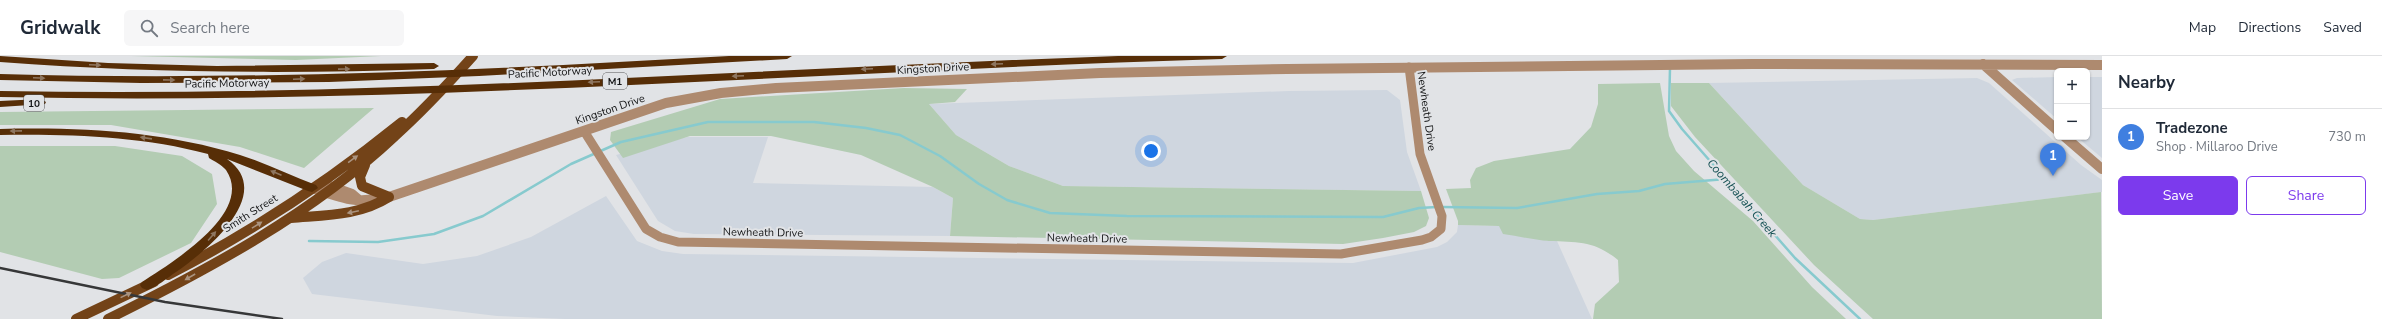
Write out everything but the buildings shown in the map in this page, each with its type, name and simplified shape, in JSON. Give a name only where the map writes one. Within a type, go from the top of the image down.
[{"type":"highway","name":"Pacific Motorway","points":[[0,77],[162,80],[286,79],[464,73],[787,56]]},
{"type":"highway","name":"Pacific Motorway","points":[[0,94],[192,97],[430,91],[907,68],[1222,56]]},
{"type":"highway","points":[[0,59],[133,67],[274,69],[587,61],[617,64]]},
{"type":"highway","name":"10","points":[[0,104],[33,103],[67,96]]},
{"type":"highway","points":[[0,132],[64,131],[120,135],[205,149],[317,185]]},
{"type":"highway","points":[[147,285],[201,247],[221,225],[233,207],[238,183],[233,171],[222,160],[205,149]]},
{"type":"main road","name":"Smith Street","points":[[108,319],[185,280],[329,190],[368,161],[414,120],[473,56]]},
{"type":"main road","name":"Smith Street","points":[[76,319],[147,285],[218,248],[317,185],[424,108]]},
{"type":"main road","points":[[368,161],[360,174],[362,186],[389,197]]},
{"type":"main road","points":[[283,220],[302,216],[351,213],[375,206],[389,197]]},
{"type":"street","name":"Kingston Drive","points":[[317,185],[329,190],[344,200],[389,197],[666,103],[702,95],[759,89],[1061,74],[1409,67],[1727,64],[2102,65]]},
{"type":"street","points":[[1983,64],[2054,127]]},
{"type":"street","name":"Newheath Drive","points":[[584,131],[646,229],[660,237],[678,242],[1341,254],[1431,237],[1442,229],[1442,216],[1420,154],[1409,67]]},
{"type":"street","points":[[2068,140],[2102,169]]},
{"type":"shaded area","points":[[2054,77],[2054,116],[2012,80],[2017,78]]},
{"type":"shaded area","points":[[2090,77],[2102,77],[2102,158],[2081,140],[2090,140]]},
{"type":"shaded area","points":[[1977,78],[1989,83],[2081,165],[2102,180],[2102,192],[1873,220],[1860,219],[1803,185],[1709,83]]},
{"type":"shaded area","points":[[1387,90],[1400,100],[1407,152],[1421,191],[1063,186],[1009,166],[956,135],[929,104],[1289,91]]},
{"type":"shaded area","points":[[687,137],[768,137],[753,183],[933,187],[953,198],[950,236],[694,234],[675,231],[658,221],[616,155]]},
{"type":"shaded area","points":[[606,196],[637,241],[662,251],[683,254],[1353,263],[1437,247],[1447,242],[1457,232],[1458,225],[1499,226],[1548,241],[1557,241],[1592,319],[565,319],[497,316],[312,294],[303,278],[322,262],[346,253],[423,264],[477,256],[531,237]]},
{"type":"green space","points":[[131,56],[381,56],[296,60]]},
{"type":"green space","points":[[1660,83],[1669,136],[1676,151],[1694,171],[1753,221],[1812,287],[1846,319],[1593,319],[1595,304],[1619,282],[1618,260],[1610,254],[1594,246],[1578,242],[1543,240],[1503,234],[1499,226],[1458,225],[1458,221],[1446,189],[1471,188],[1470,180],[1476,168],[1494,161],[1570,149],[1591,127],[1598,104],[1598,84]]},
{"type":"green space","points":[[1671,83],[1709,83],[1803,185],[1860,219],[1873,220],[2101,192],[2102,319],[1873,319],[1814,265],[1695,137],[1671,106]]},
{"type":"green space","points":[[904,88],[967,89],[955,102],[929,104],[956,135],[1009,166],[1063,186],[1421,191],[1429,218],[1426,226],[1414,232],[1343,244],[950,236],[953,198],[933,187],[861,155],[771,136],[690,136],[623,158],[610,140],[611,132],[720,99]]},
{"type":"green space","points":[[374,108],[304,168],[240,147],[111,125],[0,125],[0,112]]},
{"type":"green space","points":[[0,146],[115,146],[182,156],[212,174],[217,204],[191,243],[119,278],[102,279],[0,252]]},
{"type":"waterway","name":"Coombabah Creek","points":[[1670,68],[1669,111],[1682,129],[1726,179]]},
{"type":"waterway","points":[[309,241],[378,242],[434,234],[483,216],[571,164],[621,142],[708,122],[814,122],[866,128],[900,135],[940,156],[979,184],[1007,200],[1050,213],[1127,216],[1383,217],[1419,208],[1437,207]]},
{"type":"waterway","points":[[1442,207],[1517,208],[1597,194],[1639,191],[1665,184],[1726,179]]},
{"type":"waterway","name":"Coombabah Creek","points":[[1726,179],[1795,258],[1860,319]]},
{"type":"railway","points":[[0,268],[165,302],[282,319]]},
{"type":"place","name":"Tradezone","points":[[2053,176]]}]
